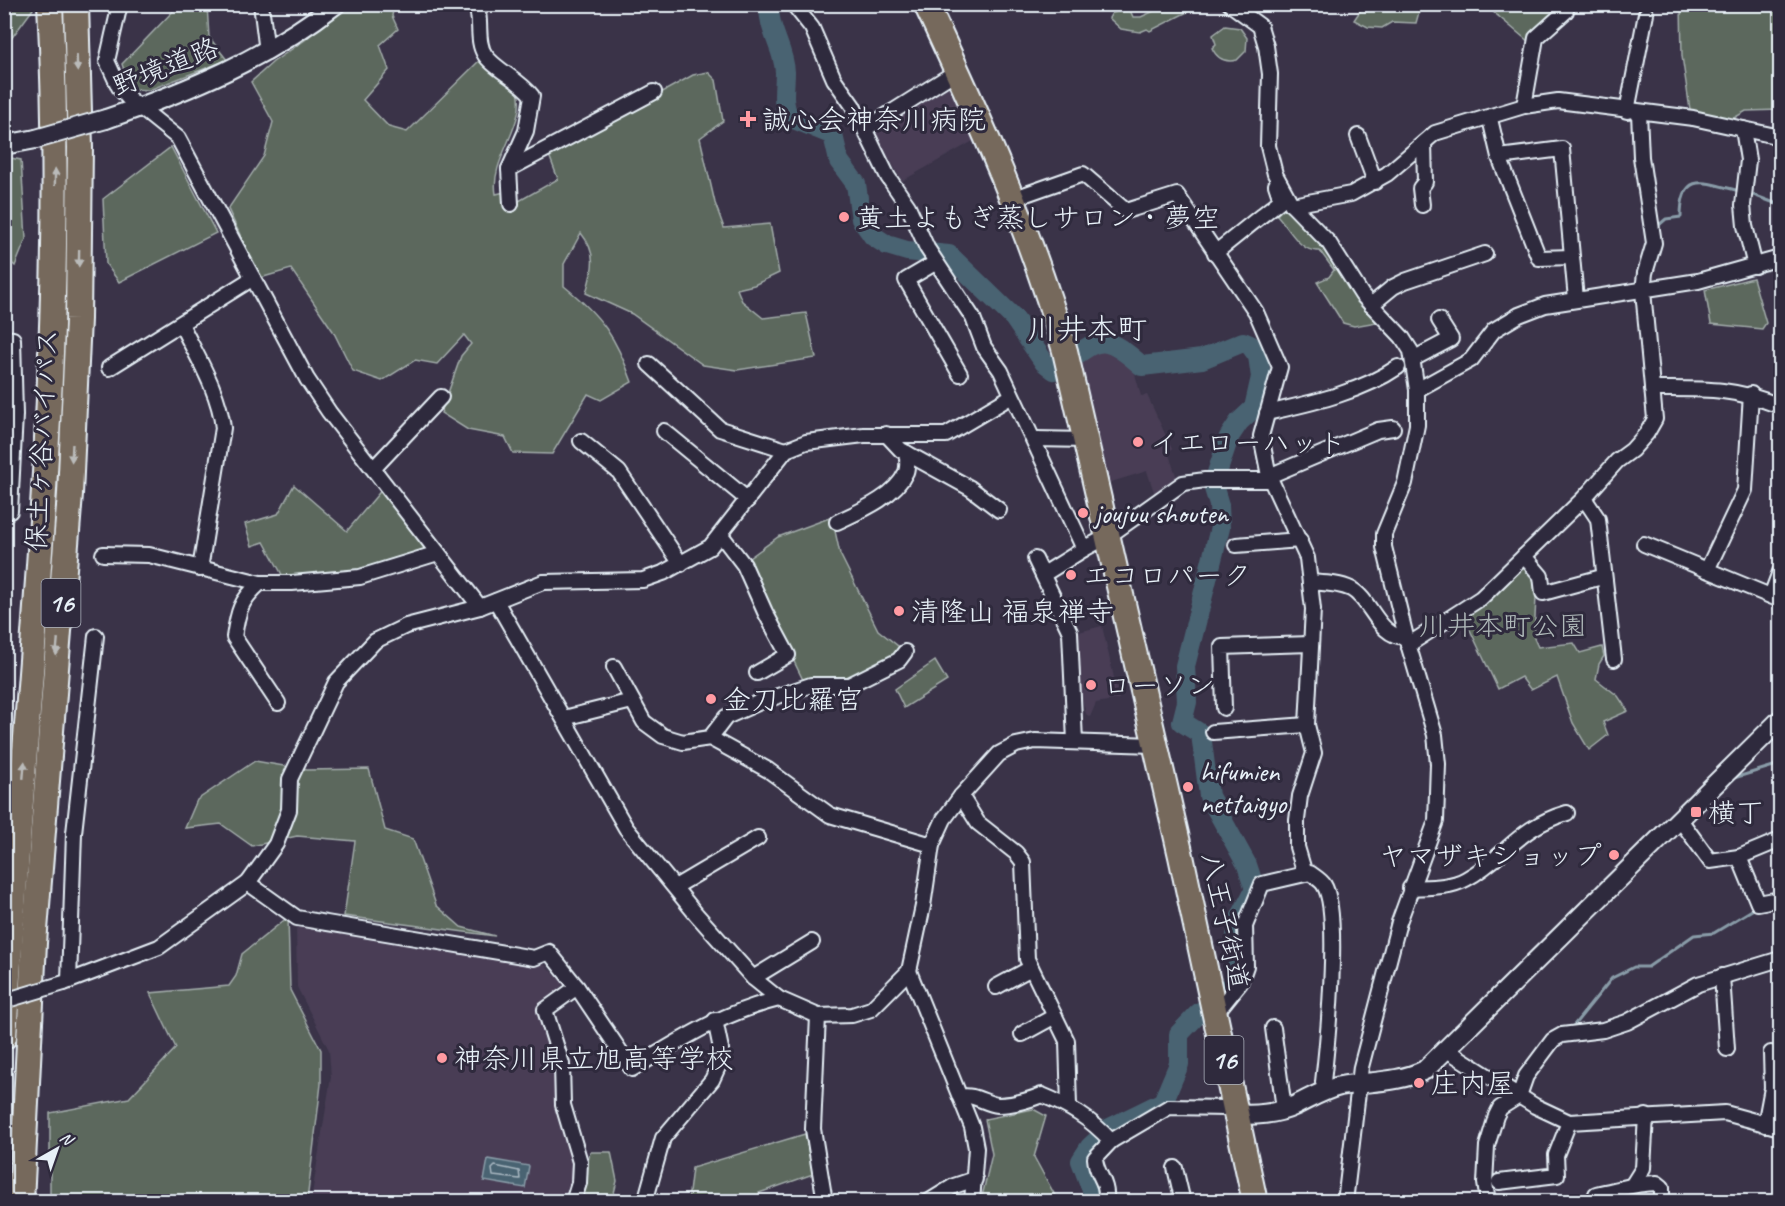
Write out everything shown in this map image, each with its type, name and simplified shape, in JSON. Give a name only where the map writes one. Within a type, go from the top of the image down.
[{"type":"highway","name":"保土ヶ谷バイパス","points":[[4,1037],[46,467],[54,297],[55,160],[50,4]]},
{"type":"highway","name":"保土ヶ谷バイパス","points":[[21,1202],[34,943],[70,494],[77,342],[80,148],[76,4]]},
{"type":"highway","name":"八王子街道","points":[[926,4],[1012,199],[1049,292],[1110,535],[1235,1114],[1256,1200]]},
{"type":"street","points":[[120,4],[107,61],[119,87],[140,108],[178,138],[308,379],[329,412],[480,607]]},
{"type":"street","points":[[261,4],[267,52]]},
{"type":"street","name":"野境道路","points":[[4,145],[36,139],[140,108],[267,52],[336,4]]},
{"type":"street","points":[[475,4],[478,32],[486,56],[523,84],[532,96],[526,131],[509,169],[511,204]]},
{"type":"street","points":[[793,4],[812,28],[834,79],[853,106],[888,177],[908,206],[935,263],[973,318],[984,347],[1001,371],[1035,439],[1084,549]]},
{"type":"street","points":[[1230,4],[1260,26],[1266,46],[1270,74],[1268,146],[1278,180],[1292,205],[1329,243],[1349,277],[1371,305],[1402,337],[1413,359],[1417,390],[1417,425],[1405,483],[1384,534],[1384,547],[1407,641],[1436,735],[1438,764],[1436,821],[1410,888],[1358,1085],[1345,1202]]},
{"type":"street","points":[[1524,106],[1536,38],[1566,11]]},
{"type":"street","points":[[1407,641],[1481,598],[1584,498],[1617,461],[1632,450],[1647,433],[1655,419],[1643,291],[1645,273],[1654,243],[1633,112],[1646,14]]},
{"type":"street","points":[[865,129],[957,71]]},
{"type":"street","points":[[509,169],[654,92]]},
{"type":"street","points":[[1292,205],[1351,195],[1375,182],[1435,133],[1490,119],[1524,106],[1558,101],[1693,118],[1780,137]]},
{"type":"street","points":[[1490,119],[1498,157],[1539,258],[1572,257]]},
{"type":"street","points":[[1743,129],[1748,160],[1744,215],[1755,266]]},
{"type":"street","points":[[1359,136],[1375,182]]},
{"type":"street","points":[[1422,205],[1420,188],[1425,182],[1424,143]]},
{"type":"street","points":[[1498,157],[1562,149],[1576,299]]},
{"type":"street","points":[[1012,199],[1083,174],[1126,211],[1177,195],[1256,312],[1280,367],[1261,436],[1269,476],[1307,558],[1313,609],[1307,725],[1314,753],[1299,796],[1297,820],[1297,847],[1305,874]]},
{"type":"street","points":[[1215,253],[1281,200],[1276,184],[1278,180]]},
{"type":"street","points":[[1371,305],[1393,287],[1405,281],[1485,254]]},
{"type":"street","points":[[1417,390],[1471,360],[1494,330],[1520,315],[1545,305],[1698,281],[1780,258]]},
{"type":"street","points":[[935,263],[906,280],[960,375]]},
{"type":"street","points":[[109,368],[253,278]]},
{"type":"street","points":[[1413,359],[1451,339],[1439,320]]},
{"type":"street","points":[[181,324],[216,395],[223,428],[200,569]]},
{"type":"street","points":[[4,338],[13,339],[15,415],[10,512]]},
{"type":"street","points":[[649,364],[720,429],[786,450]]},
{"type":"street","points":[[1267,413],[1315,402],[1376,380],[1398,367]]},
{"type":"street","points":[[1652,389],[1720,388],[1751,394],[1780,406]]},
{"type":"street","points":[[1707,570],[1745,490],[1751,394]]},
{"type":"street","points":[[4,1001],[67,982],[159,947],[248,883],[276,844],[289,810],[290,779],[336,682],[375,641],[391,633],[480,607],[543,582],[643,580],[681,564],[710,548],[786,450],[806,442],[827,438],[886,434],[946,435],[1012,396]]},
{"type":"street","points":[[374,468],[441,398]]},
{"type":"street","points":[[1044,576],[1084,549],[1110,535],[1183,483],[1205,480],[1266,480],[1269,476],[1378,430],[1393,428]]},
{"type":"street","points":[[664,431],[748,500]]},
{"type":"street","points":[[886,434],[907,453],[970,488],[999,510]]},
{"type":"street","points":[[1035,439],[1087,440]]},
{"type":"street","points":[[581,441],[619,472],[681,564]]},
{"type":"street","points":[[837,522],[882,498],[901,480],[907,470],[907,453]]},
{"type":"street","points":[[1584,498],[1598,519],[1602,577],[1614,659]]},
{"type":"street","points":[[721,535],[744,565],[788,655],[757,673]]},
{"type":"street","points":[[1236,545],[1300,540]]},
{"type":"street","points":[[1644,544],[1776,598],[1780,572]]},
{"type":"street","points":[[103,554],[149,555],[260,583],[292,583],[360,577],[438,553]]},
{"type":"street","points":[[1524,556],[1541,576],[1543,593],[1602,577]]},
{"type":"street","points":[[1035,559],[1070,632],[1075,742]]},
{"type":"street","points":[[1310,582],[1342,585],[1353,590],[1364,598],[1376,618],[1407,641]]},
{"type":"street","points":[[260,583],[238,608],[234,637],[278,703]]},
{"type":"street","points":[[496,601],[626,828],[753,978],[779,999],[818,1016],[852,1015],[871,1009],[888,995],[909,971],[923,906],[932,845],[944,819],[961,795],[999,754],[1016,745],[1035,741],[1154,745]]},
{"type":"street","points":[[67,982],[74,833],[96,636]]},
{"type":"street","points":[[1224,708],[1222,647],[1311,644]]},
{"type":"street","points":[[710,738],[726,717],[760,702],[811,685],[849,685],[900,660],[904,652]]},
{"type":"street","points":[[614,667],[644,722],[663,736],[683,742],[710,738],[768,771],[830,815],[932,845]]},
{"type":"street","points":[[564,718],[632,701]]},
{"type":"street","points":[[1107,1202],[1105,1181],[1095,1167],[1095,1158],[1105,1135],[1169,1107],[1227,1108],[1235,1114],[1250,1116],[1284,1109],[1326,1090],[1413,1076],[1425,1070],[1448,1050],[1780,720]]},
{"type":"street","points":[[1213,732],[1307,725]]},
{"type":"street","points":[[961,795],[978,823],[1016,853],[1023,862],[1024,944],[1031,968],[1067,1041],[1069,1106]]},
{"type":"street","points":[[1410,888],[1442,886],[1465,880],[1494,860],[1528,829],[1543,820],[1567,813]]},
{"type":"street","points":[[1680,821],[1710,861],[1739,857],[1780,840]]},
{"type":"street","points":[[675,887],[758,838]]},
{"type":"street","points":[[1739,857],[1758,903],[1780,899]]},
{"type":"street","points":[[1213,1006],[1240,983],[1246,966],[1245,926],[1262,884],[1310,873],[1325,886],[1329,904],[1331,989],[1323,1082],[1326,1090]]},
{"type":"street","points":[[248,883],[297,918],[534,958],[549,952],[577,987],[632,1069],[715,1020],[742,1008],[779,999]]},
{"type":"street","points":[[753,978],[812,942]]},
{"type":"street","points":[[1488,1202],[1485,1183],[1487,1146],[1496,1116],[1500,1108],[1519,1096],[1526,1076],[1553,1040],[1562,1035],[1603,1030],[1627,1022],[1698,984],[1780,958]]},
{"type":"street","points":[[996,987],[1031,968]]},
{"type":"street","points":[[909,971],[972,1127],[976,1148],[972,1202]]},
{"type":"street","points":[[1722,976],[1727,1049]]},
{"type":"street","points":[[573,1202],[579,1183],[580,1162],[563,1105],[562,1064],[545,1010],[577,987]]},
{"type":"street","points":[[818,1016],[813,1129],[825,1202]]},
{"type":"street","points":[[1022,1034],[1055,1016]]},
{"type":"street","points":[[645,1202],[663,1138],[712,1080],[718,1068],[721,1049],[715,1020]]},
{"type":"street","points":[[1273,1028],[1284,1109]]},
{"type":"street","points":[[1448,1050],[1519,1096],[1559,1119],[1569,1122],[1725,1113],[1780,1128]]},
{"type":"street","points":[[1765,1125],[1772,1088],[1771,1053]]},
{"type":"street","points":[[960,1097],[968,1095],[997,1105],[1042,1095],[1069,1106],[1105,1135]]},
{"type":"street","points":[[1634,1184],[1643,1168],[1646,1116]]},
{"type":"street","points":[[1499,1182],[1557,1175],[1556,1155],[1569,1122]]},
{"type":"street","points":[[1175,1168],[1183,1202]]},
{"type":"street","points":[[928,1202],[954,1186],[975,1179]]},
{"type":"street","points":[[1597,1202],[1596,1194],[1622,1190],[1634,1184],[1657,1183],[1662,1187],[1662,1202]]},
{"type":"shaded area","points":[[949,82],[975,140],[902,181],[872,127]]},
{"type":"shaded area","points":[[1105,351],[1134,370],[1141,396],[1147,395],[1172,449],[1168,452],[1178,481],[1156,498],[1147,471],[1108,483],[1081,361],[1095,352]]},
{"type":"shaded area","points":[[1102,626],[1119,699],[1096,703],[1090,717],[1086,714],[1075,671],[1080,658],[1075,633]]},
{"type":"shaded area","name":"神奈川県立旭高等学校","points":[[296,922],[544,964],[564,984],[539,1007],[556,1066],[574,1155],[575,1177],[567,1201],[311,1201],[331,1077],[329,1050],[297,987]]},
{"type":"green space","points":[[5,4],[29,5],[33,9],[5,47]]},
{"type":"green space","points":[[180,4],[207,5],[209,37],[227,60],[149,90],[130,89],[122,64]]},
{"type":"green space","points":[[360,5],[394,5],[392,16],[398,29],[380,45],[389,70],[363,100],[389,127],[407,132],[482,58],[513,80],[519,97],[519,111],[499,166],[496,194],[509,191],[519,201],[558,179],[549,155],[693,75],[708,72],[716,80],[723,121],[700,138],[715,203],[724,228],[770,224],[779,273],[754,285],[737,289],[742,301],[763,318],[806,313],[816,358],[737,370],[703,365],[632,314],[586,293],[593,262],[590,248],[581,233],[564,264],[564,286],[598,318],[606,329],[620,352],[632,382],[601,400],[588,394],[552,454],[513,453],[505,437],[468,430],[441,413],[461,356],[471,344],[464,335],[437,364],[415,360],[382,381],[353,371],[333,331],[291,269],[260,278],[228,209],[264,156],[273,122],[251,82],[337,12]]},
{"type":"green space","points":[[1167,5],[1201,5],[1150,31],[1121,29],[1109,18],[1112,13],[1130,10],[1133,17],[1141,17]]},
{"type":"green space","points":[[1364,5],[1413,5],[1419,12],[1416,23],[1392,22],[1382,28],[1368,27],[1354,20]]},
{"type":"green space","points":[[1485,5],[1615,5],[1614,10],[1564,8],[1529,42]]},
{"type":"green space","points":[[1681,5],[1780,5],[1780,110],[1746,111],[1727,122],[1691,116],[1682,56]]},
{"type":"green space","points":[[1225,26],[1240,28],[1247,38],[1246,51],[1237,60],[1222,59],[1212,48],[1216,44],[1213,35]]},
{"type":"green space","points":[[171,147],[216,233],[119,282],[106,264],[103,199]]},
{"type":"green space","points":[[5,157],[21,160],[26,239],[15,266],[5,257]]},
{"type":"green space","points":[[1287,204],[1303,208],[1377,322],[1354,326],[1343,323],[1317,282],[1329,277],[1334,270],[1320,251],[1313,251],[1301,244],[1277,215]]},
{"type":"green space","points":[[1753,278],[1766,323],[1762,329],[1711,324],[1705,290]]},
{"type":"green space","points":[[294,485],[347,531],[384,487],[433,551],[363,572],[285,580],[264,542],[252,546],[245,524],[278,514]]},
{"type":"green space","points":[[832,517],[840,554],[878,630],[903,650],[856,678],[805,684],[745,561],[778,537]]},
{"type":"green space","name":"川井本町公園","points":[[1524,561],[1537,576],[1534,638],[1538,647],[1574,643],[1580,653],[1602,647],[1604,656],[1599,664],[1596,679],[1618,696],[1628,711],[1603,722],[1608,735],[1589,750],[1573,723],[1557,677],[1531,690],[1521,677],[1498,689],[1463,615]]},
{"type":"green space","points":[[935,661],[947,681],[904,708],[895,689]]},
{"type":"green space","points":[[255,761],[307,770],[369,769],[385,830],[413,839],[436,905],[461,927],[495,936],[344,916],[355,841],[297,836],[252,846],[221,824],[185,828],[197,800]]},
{"type":"green space","points":[[288,917],[290,990],[321,1050],[321,1084],[307,1201],[50,1201],[50,1113],[129,1098],[176,1048],[150,993],[229,986],[236,976],[242,954]]},
{"type":"green space","points":[[1033,1109],[1046,1116],[1034,1157],[1058,1201],[981,1201],[992,1154],[985,1119]]},
{"type":"green space","points":[[805,1134],[813,1174],[759,1193],[760,1201],[688,1201],[692,1168]]},
{"type":"green space","points":[[590,1152],[611,1152],[617,1181],[612,1201],[579,1202]]},
{"type":"water","points":[[488,1159],[529,1166],[525,1188],[484,1181]]},
{"type":"waterway","points":[[769,4],[771,23],[784,63],[784,101],[789,117],[833,135],[839,161],[856,184],[861,219],[873,236],[887,245],[907,251],[949,255],[1014,318],[1044,362],[1054,370],[1098,343],[1116,346],[1142,366],[1202,359],[1243,342],[1250,345],[1258,356],[1261,377],[1254,408],[1239,422],[1229,437],[1213,485],[1219,505],[1220,528],[1185,666],[1187,702],[1182,722],[1201,734],[1209,796],[1247,865],[1255,889],[1239,920],[1236,936],[1238,962],[1235,980],[1221,998],[1199,1013],[1179,1034],[1179,1064],[1163,1102],[1110,1128],[1090,1147],[1081,1161],[1095,1198],[1093,1202]]},
{"type":"waterway","points":[[1659,225],[1666,219],[1681,217],[1685,192],[1697,183],[1739,191]]},
{"type":"waterway","points":[[1748,193],[1780,205]]},
{"type":"waterway","points":[[1734,778],[1780,764]]},
{"type":"waterway","points":[[1570,1030],[1612,978],[1634,967],[1648,967],[1694,935],[1714,933],[1752,910]]},
{"type":"place","name":"誠心会神奈川病院","points":[[748,119]]},
{"type":"place","name":"黄土よもぎ蒸しサロン・夢空","points":[[844,217]]},
{"type":"place","name":"イエローハット","points":[[1138,442]]},
{"type":"place","name":"joujuu shouten","points":[[1083,513]]},
{"type":"place","name":"エコロパーク","points":[[1071,575]]},
{"type":"place","name":"清隆山 福泉禅寺","points":[[899,611]]},
{"type":"place","name":"ローソン","points":[[1091,685]]},
{"type":"place","name":"金刀比羅宮","points":[[711,699]]},
{"type":"place","name":"hifumien nettaigyo","points":[[1188,787]]},
{"type":"place","name":"横丁","points":[[1696,812]]},
{"type":"place","name":"ヤマザキショップ","points":[[1614,855]]},
{"type":"place","name":"神奈川県立旭高等学校","points":[[442,1058]]},
{"type":"place","name":"庄内屋","points":[[1419,1083]]},
{"type":"district","name":"川井本町","points":[[1087,329]]}]
